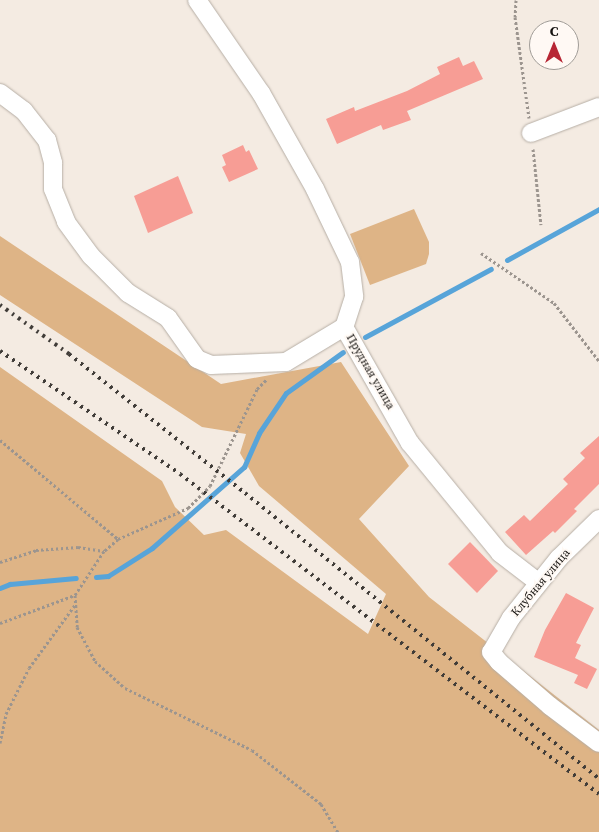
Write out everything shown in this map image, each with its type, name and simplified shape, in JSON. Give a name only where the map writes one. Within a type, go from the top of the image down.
[{"type":"street","name":"Прудная улица","points":[[197,0],[261,93],[315,189],[350,262],[354,297],[344,327],[410,443],[500,553],[539,583]]},
{"type":"street","points":[[0,93],[24,111],[46,140],[53,163],[53,190],[66,222],[86,249],[128,293],[168,318],[197,359],[211,365],[286,362],[344,327]]},
{"type":"street","points":[[531,133],[599,107]]},
{"type":"street","name":"Клубная улица","points":[[599,519],[560,558],[539,583],[511,618],[491,652],[499,662],[550,706],[599,744]]},
{"type":"path","points":[[516,0],[515,17],[531,133],[541,226]]},
{"type":"path","points":[[481,253],[554,303],[599,361]]},
{"type":"path","points":[[0,623],[74,595],[104,551],[118,538],[188,508],[210,486],[257,389],[286,362]]},
{"type":"path","points":[[0,440],[118,538]]},
{"type":"path","points":[[0,562],[36,550],[78,547],[104,551]]},
{"type":"path","points":[[74,595],[77,627],[95,661],[125,688],[252,750],[321,804],[338,832]]},
{"type":"path","points":[[0,743],[6,714],[29,668],[75,605]]},
{"type":"shaded area","points":[[414,209],[429,242],[429,254],[426,264],[370,285],[350,234]]},
{"type":"shaded area","points":[[0,236],[221,384],[341,362],[409,466],[359,519],[429,597],[599,730],[599,832],[0,832],[0,367],[162,481],[175,507],[204,535],[226,530],[368,634],[386,594],[259,486],[240,453],[246,434],[202,427],[0,295]]},
{"type":"building","points":[[459,57],[463,66],[474,61],[483,79],[407,111],[411,120],[383,130],[381,125],[337,144],[326,119],[354,107],[355,111],[407,91],[440,74],[437,67]]},
{"type":"building","points":[[243,145],[246,152],[249,150],[258,169],[229,182],[222,167],[226,165],[222,155]]},
{"type":"building","points":[[178,176],[193,213],[148,233],[134,196]]},
{"type":"building","points":[[599,436],[599,484],[574,509],[577,511],[555,533],[553,531],[526,555],[505,532],[524,515],[530,521],[568,484],[563,479],[585,458],[580,453]]},
{"type":"building","points":[[470,542],[498,571],[477,593],[448,564]]},
{"type":"building","points":[[566,593],[594,608],[576,643],[581,645],[575,658],[597,669],[587,689],[574,683],[578,675],[534,657],[545,630]]},
{"type":"waterway","points":[[507,260],[599,209]]},
{"type":"waterway","points":[[365,337],[491,269]]},
{"type":"waterway","points":[[96,577],[108,576],[152,548],[244,467],[259,433],[286,393],[343,352]]},
{"type":"waterway","points":[[0,588],[10,584],[76,578]]},
{"type":"railway","points":[[0,305],[69,354],[245,493],[599,779]]},
{"type":"railway","points":[[0,351],[180,474],[599,794]]}]
